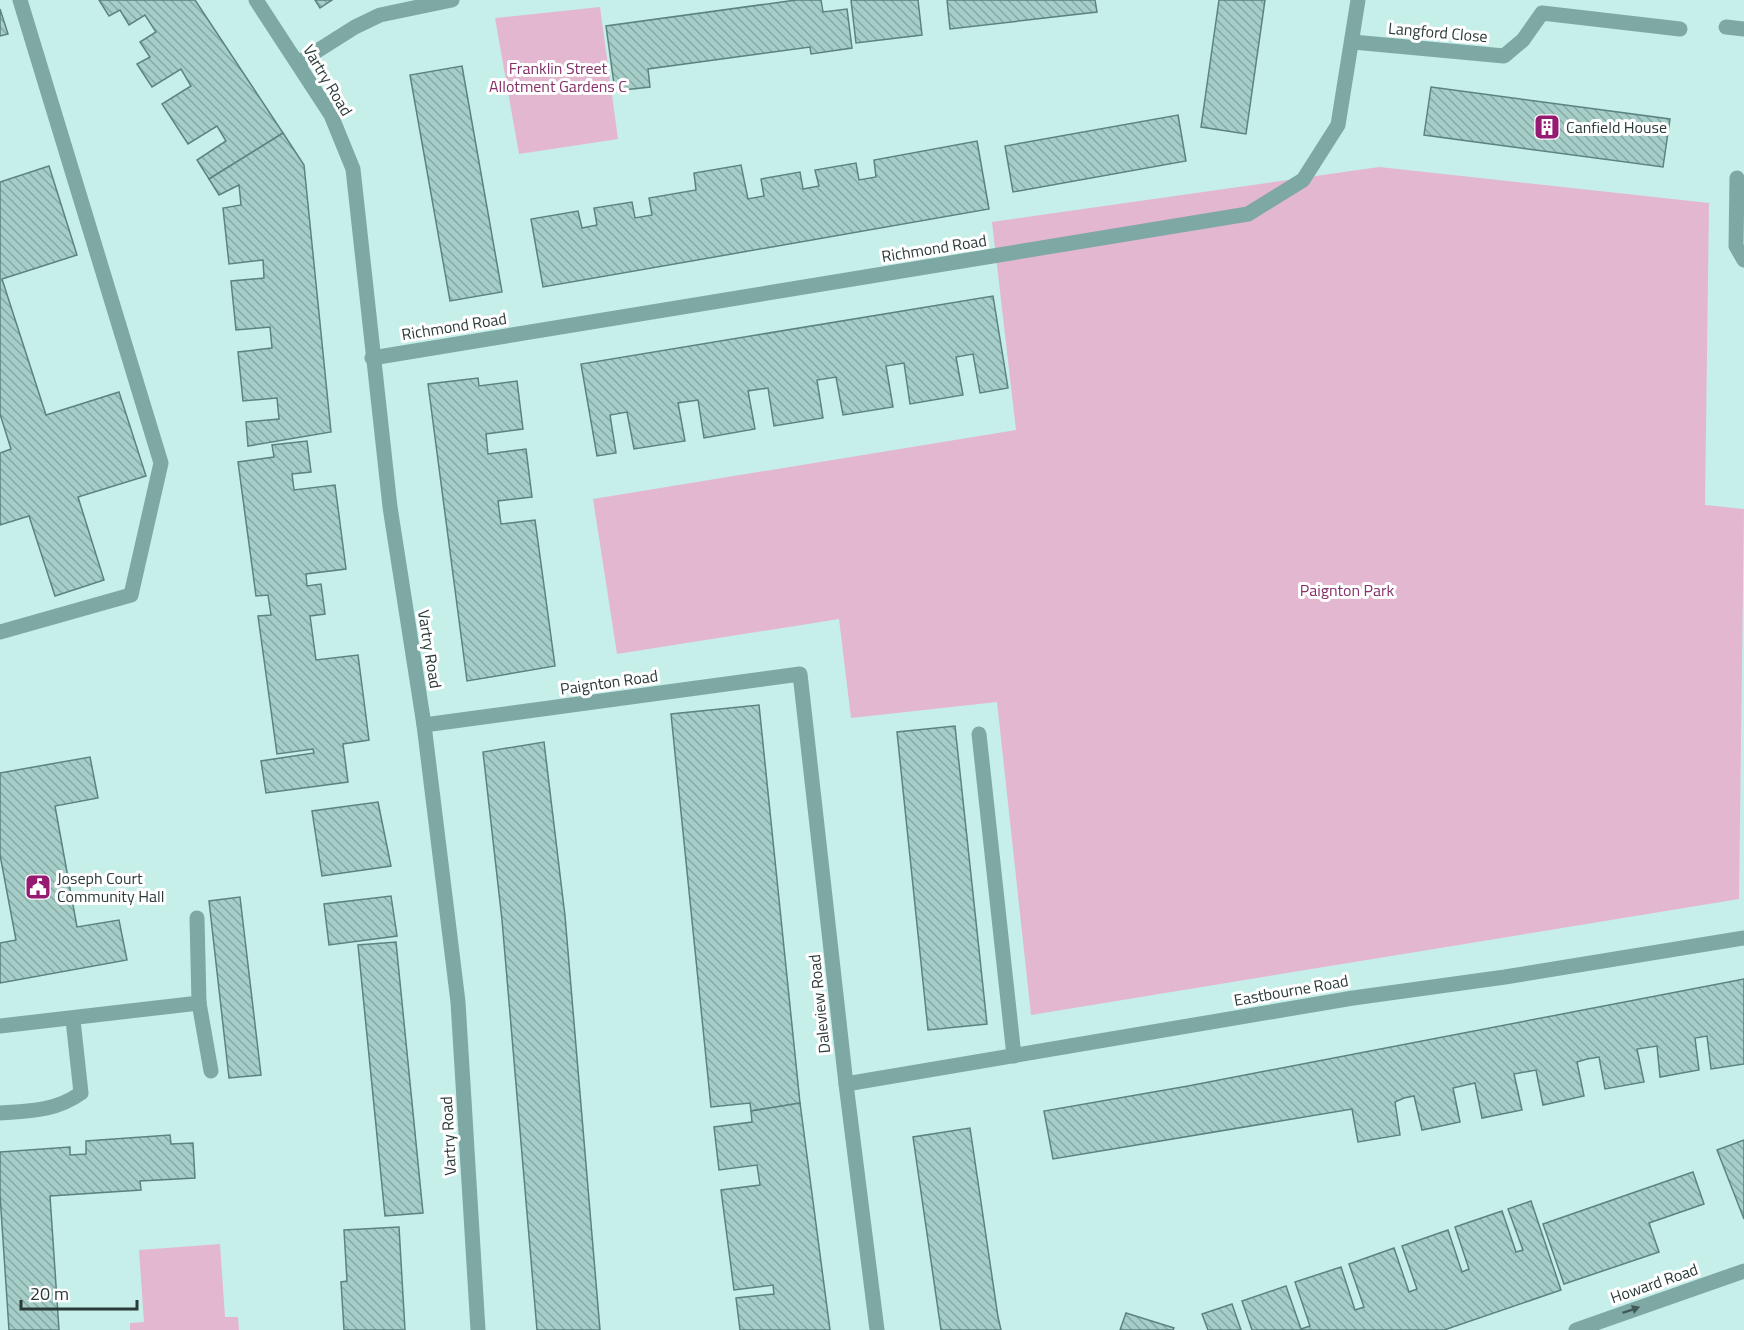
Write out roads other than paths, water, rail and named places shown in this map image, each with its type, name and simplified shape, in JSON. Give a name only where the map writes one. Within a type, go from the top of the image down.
[{"type":"street","points":[[0,632],[131,595],[162,463],[20,0]]},
{"type":"street","name":"Vartry Road","points":[[256,0],[331,115],[353,169],[390,507],[424,725],[458,1002],[478,1330]]},
{"type":"street","points":[[298,63],[355,27],[380,15],[452,0]]},
{"type":"street","name":"Richmond Road","points":[[372,358],[1248,214],[1303,180],[1338,125],[1358,0]]},
{"type":"street","name":"Langford Close","points":[[1353,42],[1504,56],[1523,40],[1543,6],[1680,29]]},
{"type":"street","points":[[1726,27],[1744,28]]},
{"type":"street","points":[[1737,178],[1736,246],[1744,260]]},
{"type":"street","name":"Paignton Road","points":[[424,725],[800,674]]},
{"type":"street","name":"Daleview Road","points":[[800,674],[846,1084],[878,1330]]},
{"type":"street","points":[[979,734],[1014,1056]]},
{"type":"street","points":[[197,918],[199,1003],[212,1071]]},
{"type":"street","name":"Eastbourne Road","points":[[846,1084],[1353,998],[1744,938]]},
{"type":"street","points":[[0,1026],[73,1020],[199,1003]]},
{"type":"street","points":[[0,1113],[46,1110],[66,1104],[81,1094],[73,1020]]},
{"type":"street","name":"Howard Road","points":[[1576,1330],[1744,1271]]},
{"type":"place","name":"Canfield House","points":[[1547,127]]},
{"type":"place","name":"Joseph Court Community Hall","points":[[38,887]]},
{"type":"park label","name":"Franklin Street Allotment Gardens C","points":[[558,77]]},
{"type":"park label","name":"Paignton Park","points":[[1347,590]]}]
